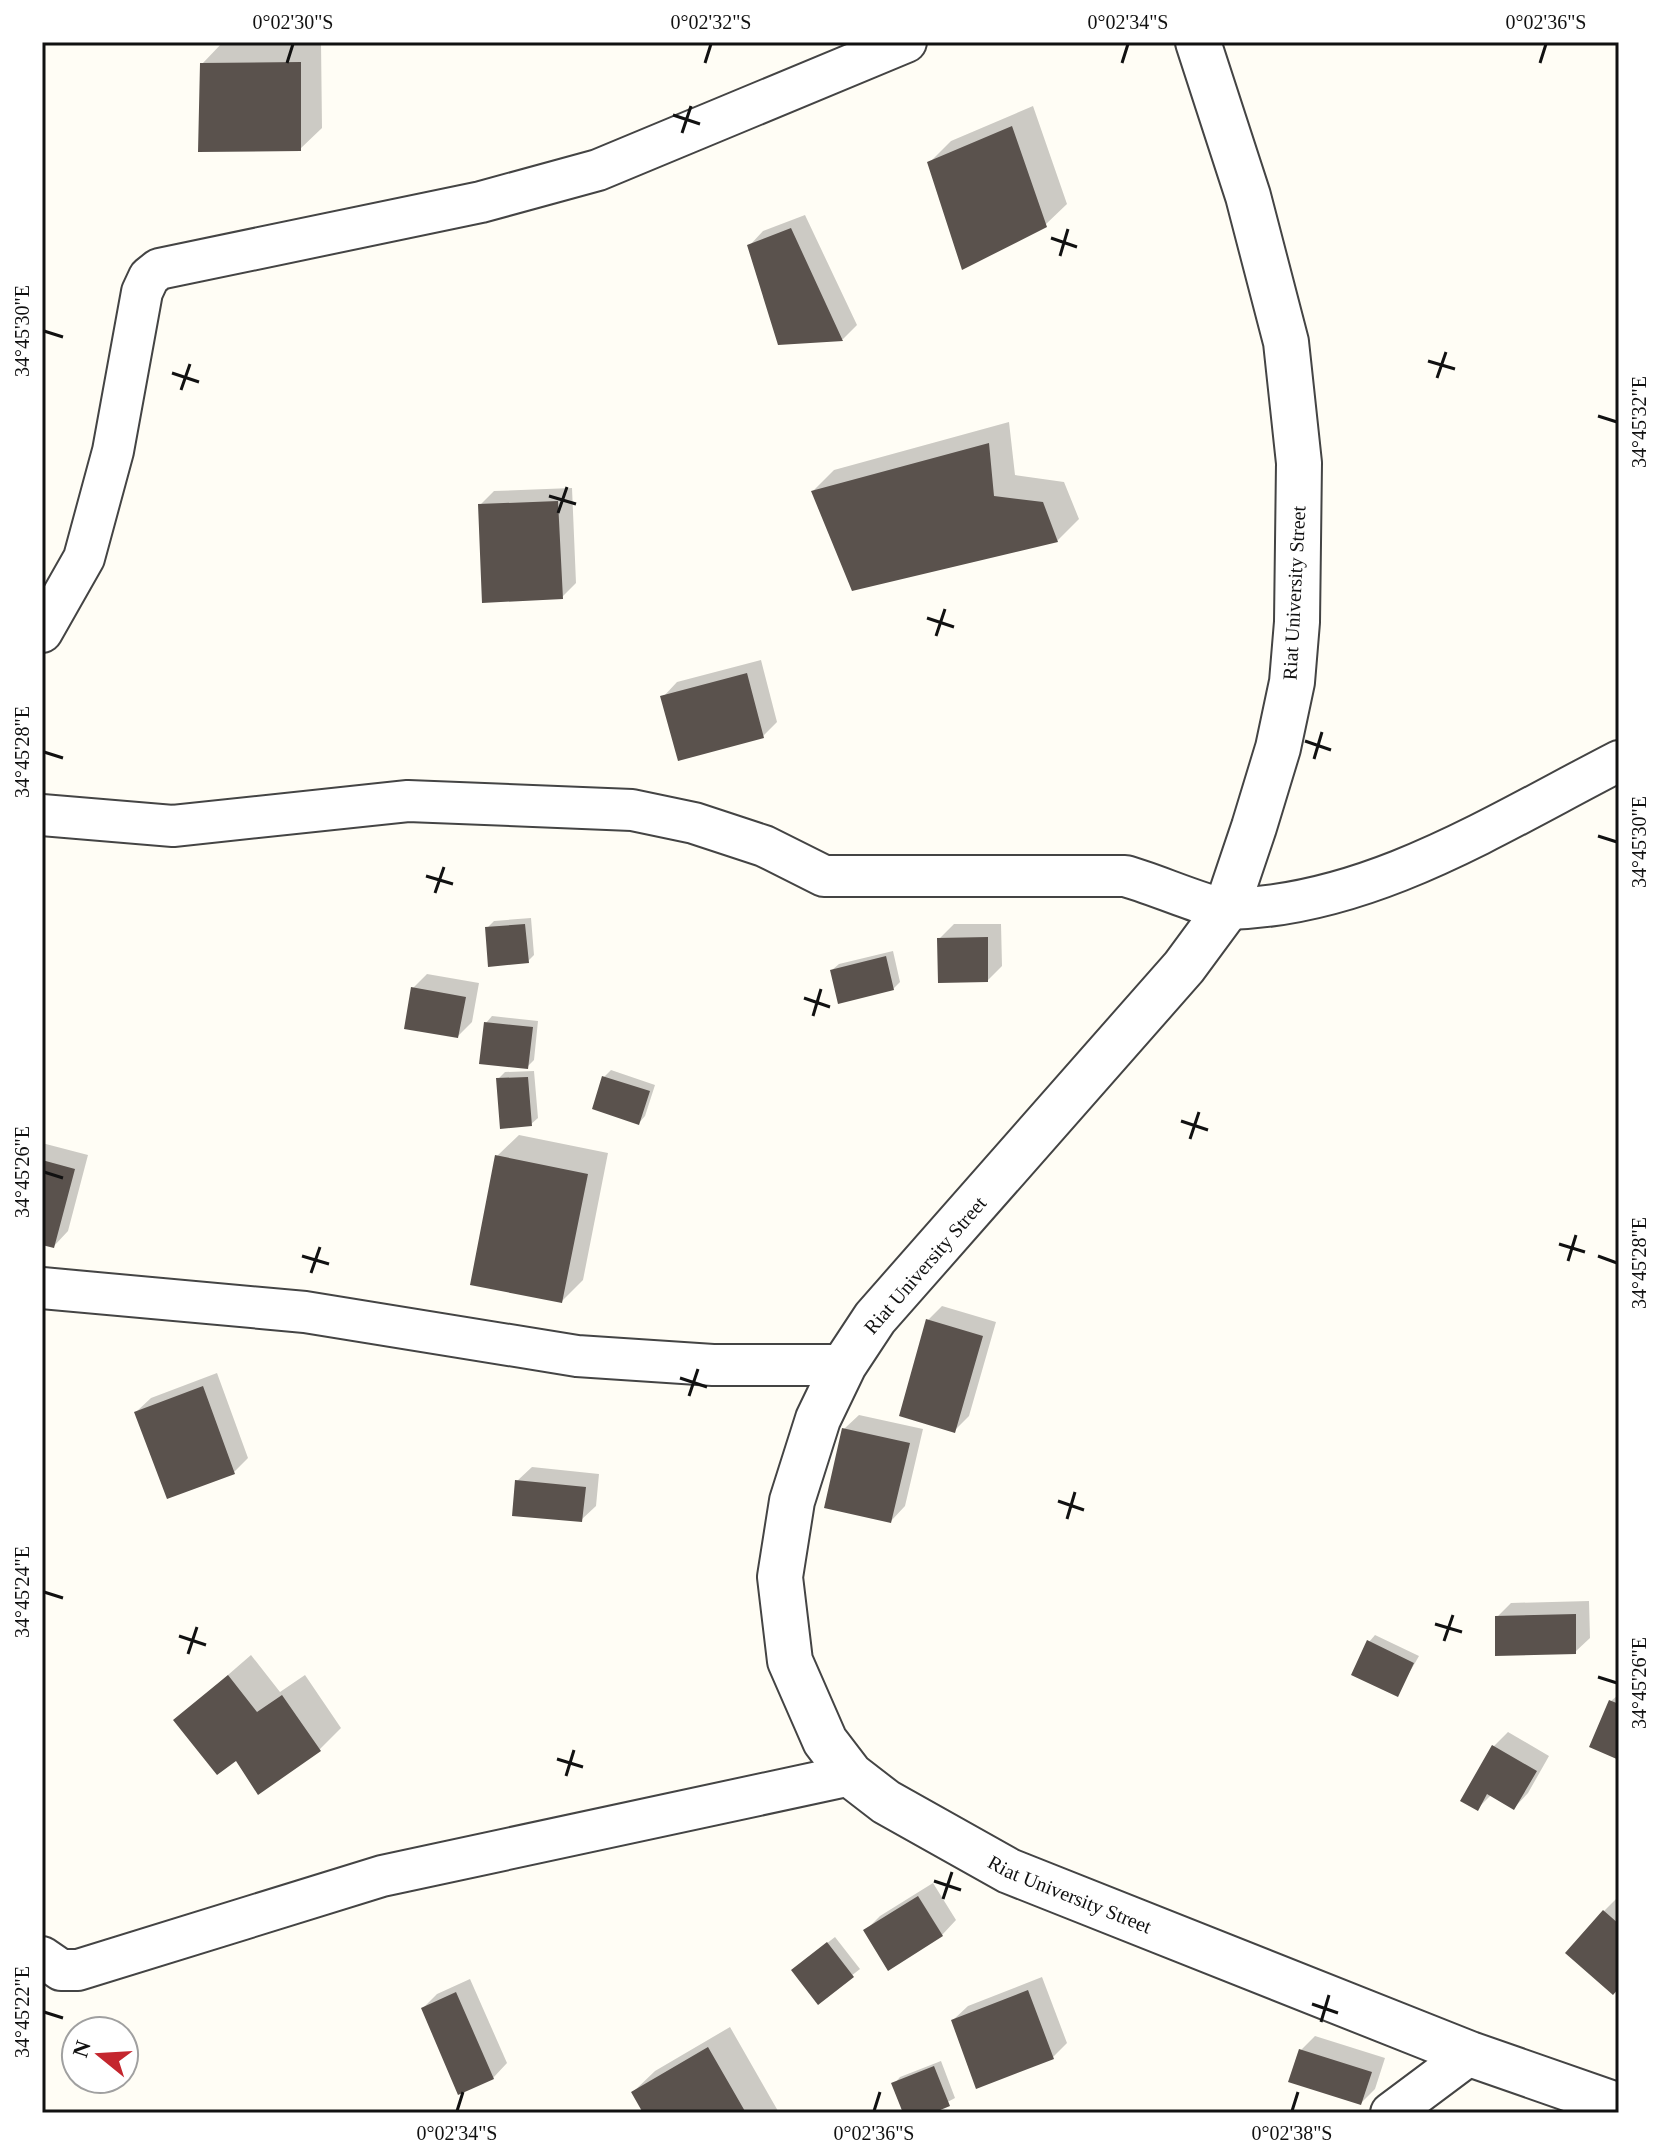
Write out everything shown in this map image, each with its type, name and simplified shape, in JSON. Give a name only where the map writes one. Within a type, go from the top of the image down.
[{"type":"street","points":[[42,632],[84,558],[113,451],[142,292],[149,277],[159,269],[481,202],[598,170],[906,42]]},
{"type":"street","name":"Riat University Street","points":[[1198,42],[1248,196],[1286,342],[1299,463],[1297,622],[1292,682],[1274,761],[1226,910],[1184,967],[875,1318],[844,1365],[818,1419],[792,1501],[780,1577],[790,1661],[825,1741],[851,1775],[886,1802],[1009,1871],[1470,2054],[1619,2106]]},
{"type":"street","points":[[42,815],[173,826],[408,801],[632,810],[694,823],[764,846],[824,876],[1125,876],[1152,882],[1226,910],[1358,889],[1423,862],[1619,761]]},
{"type":"street","points":[[42,1288],[305,1312],[577,1356],[713,1365],[844,1365]]},
{"type":"street","points":[[42,1957],[61,1970],[78,1970],[382,1876],[851,1775]]},
{"type":"street","points":[[1391,2113],[1470,2054]]},
{"type":"building","points":[[301,62],[301,151],[198,152],[200,63]]},
{"type":"building","points":[[1012,126],[1047,227],[962,270],[927,162]]},
{"type":"building","points":[[791,228],[843,341],[778,345],[747,245]]},
{"type":"building","points":[[989,443],[994,496],[1043,502],[1058,542],[852,591],[811,491]]},
{"type":"building","points":[[558,501],[563,599],[482,603],[478,504]]},
{"type":"building","points":[[747,673],[764,738],[678,761],[660,696]]},
{"type":"building","points":[[525,924],[529,963],[488,967],[485,927]]},
{"type":"building","points":[[988,937],[988,982],[938,983],[937,938]]},
{"type":"building","points":[[886,956],[894,990],[838,1004],[830,970]]},
{"type":"building","points":[[411,987],[466,997],[458,1038],[404,1029]]},
{"type":"building","points":[[484,1022],[533,1027],[528,1069],[479,1064]]},
{"type":"building","points":[[602,1076],[650,1091],[639,1125],[592,1109]]},
{"type":"building","points":[[528,1077],[532,1126],[500,1129],[496,1078]]},
{"type":"building","points":[[495,1155],[588,1174],[562,1303],[470,1285]]},
{"type":"building","points":[[42,1160],[75,1169],[54,1248],[42,1245]]},
{"type":"building","points":[[926,1319],[983,1336],[955,1433],[899,1416]]},
{"type":"building","points":[[203,1386],[235,1474],[167,1499],[134,1412]]},
{"type":"building","points":[[842,1428],[910,1443],[891,1523],[824,1508]]},
{"type":"building","points":[[515,1480],[586,1487],[582,1522],[512,1516]]},
{"type":"building","points":[[1576,1614],[1576,1654],[1495,1656],[1495,1616]]},
{"type":"building","points":[[1367,1640],[1414,1663],[1398,1697],[1351,1675]]},
{"type":"building","points":[[228,1675],[257,1712],[282,1695],[321,1751],[258,1795],[236,1761],[217,1775],[173,1720]]},
{"type":"building","points":[[1609,1700],[1619,1704],[1619,1760],[1589,1747]]},
{"type":"building","points":[[1492,1745],[1537,1771],[1514,1810],[1487,1794],[1478,1811],[1460,1801]]},
{"type":"building","points":[[918,1896],[943,1936],[888,1971],[863,1930]]},
{"type":"building","points":[[1603,1910],[1619,1924],[1619,1988],[1613,1995],[1565,1953]]},
{"type":"building","points":[[827,1942],[854,1977],[818,2005],[791,1970]]},
{"type":"building","points":[[1028,1990],[1054,2059],[976,2089],[951,2020]]},
{"type":"building","points":[[456,1992],[494,2079],[458,2095],[421,2008]]},
{"type":"building","points":[[708,2047],[746,2113],[643,2113],[631,2092]]},
{"type":"building","points":[[1299,2049],[1372,2072],[1361,2105],[1288,2082]]},
{"type":"building","points":[[934,2066],[950,2106],[933,2113],[903,2113],[891,2083]]}]
